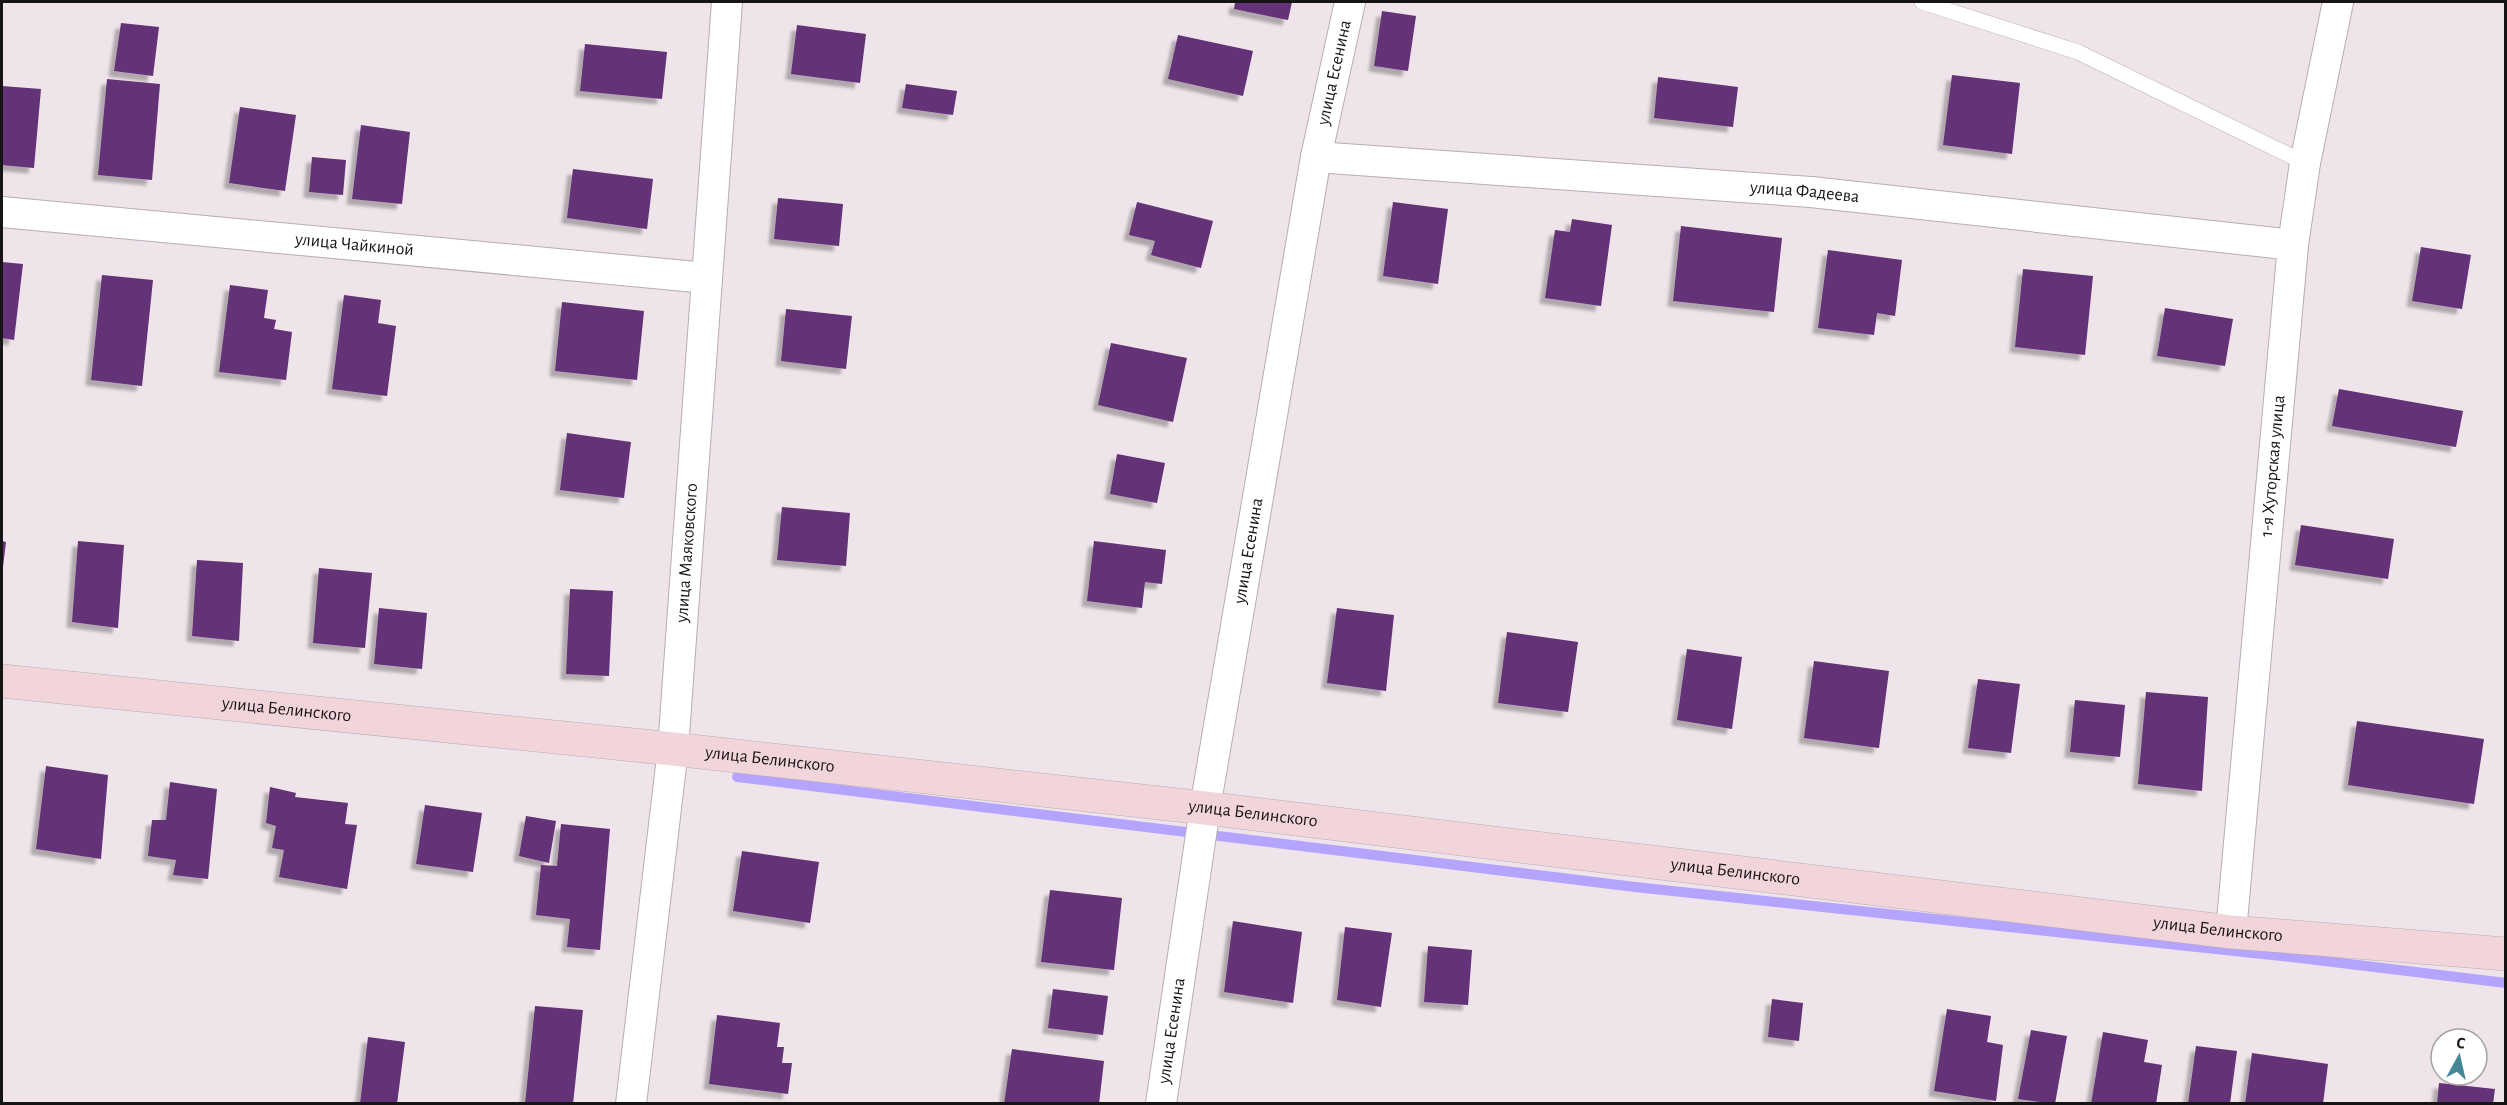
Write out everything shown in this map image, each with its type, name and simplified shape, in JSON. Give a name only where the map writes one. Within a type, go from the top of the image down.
[{"type":"street","name":"улица Маяковского","points":[[631,1104],[673,749],[727,2]]},
{"type":"street","name":"улица Есенина","points":[[1161,1104],[1205,808],[1316,157],[1350,2]]},
{"type":"street","name":"1-я Хуторская улица","points":[[2231,932],[2293,245],[2305,163],[2338,2]]},
{"type":"street","name":"улица Фадеева","points":[[1316,157],[1811,192],[2293,245]]},
{"type":"street","name":"улица Чайкиной","points":[[2,212],[707,278]]},
{"type":"street","name":"улица Белинского","points":[[2,681],[673,749],[1205,808],[2231,932],[2505,954]]},
{"type":"lane","points":[[1922,2],[2078,52],[2305,163]]},
{"type":"building","points":[[1235,2],[1292,2],[1288,20],[1234,9]]},
{"type":"building","points":[[1382,11],[1416,16],[1408,71],[1374,66]]},
{"type":"building","points":[[121,23],[159,27],[153,76],[114,71]]},
{"type":"building","points":[[797,25],[866,34],[860,83],[791,74]]},
{"type":"building","points":[[1178,35],[1253,51],[1243,96],[1168,79]]},
{"type":"building","points":[[585,44],[667,52],[662,99],[580,91]]},
{"type":"building","points":[[1952,75],[2020,83],[2012,154],[1943,145]]},
{"type":"building","points":[[1658,77],[1738,87],[1733,127],[1654,118]]},
{"type":"building","points":[[107,79],[160,84],[152,180],[98,175]]},
{"type":"building","points":[[906,84],[957,91],[953,115],[902,108]]},
{"type":"building","points":[[2,86],[41,89],[34,168],[2,165]]},
{"type":"building","points":[[240,107],[296,115],[285,191],[229,183]]},
{"type":"building","points":[[361,125],[410,132],[402,204],[352,199]]},
{"type":"building","points":[[312,157],[346,160],[343,195],[309,192]]},
{"type":"building","points":[[573,169],[653,179],[647,229],[567,218]]},
{"type":"building","points":[[778,198],[843,204],[839,246],[774,239]]},
{"type":"building","points":[[1137,202],[1213,221],[1201,268],[1151,255],[1155,241],[1129,235]]},
{"type":"building","points":[[1393,202],[1448,209],[1438,284],[1383,276]]},
{"type":"building","points":[[1572,219],[1612,225],[1601,306],[1545,298],[1555,230],[1570,232]]},
{"type":"building","points":[[1681,226],[1782,238],[1774,312],[1673,301]]},
{"type":"building","points":[[2421,247],[2471,255],[2462,309],[2412,301]]},
{"type":"building","points":[[1828,250],[1902,260],[1895,316],[1877,313],[1874,335],[1818,328]]},
{"type":"building","points":[[2,262],[23,264],[14,340],[2,338]]},
{"type":"building","points":[[2023,269],[2093,276],[2085,355],[2015,347]]},
{"type":"building","points":[[102,275],[153,280],[142,386],[91,380]]},
{"type":"building","points":[[230,285],[268,290],[264,318],[276,320],[274,329],[292,332],[286,380],[219,372]]},
{"type":"building","points":[[344,295],[381,300],[378,323],[396,326],[387,396],[332,389]]},
{"type":"building","points":[[562,302],[644,311],[637,380],[555,371]]},
{"type":"building","points":[[2165,308],[2233,319],[2225,366],[2157,356]]},
{"type":"building","points":[[786,309],[852,316],[846,369],[781,361]]},
{"type":"building","points":[[1111,343],[1187,358],[1173,422],[1098,405]]},
{"type":"building","points":[[2339,389],[2463,411],[2456,447],[2332,426]]},
{"type":"building","points":[[567,433],[631,442],[624,498],[560,490]]},
{"type":"building","points":[[1117,454],[1165,463],[1157,503],[1110,494]]},
{"type":"building","points":[[782,507],[850,513],[846,566],[777,560]]},
{"type":"building","points":[[2301,525],[2394,539],[2388,579],[2295,565]]},
{"type":"building","points":[[2,541],[6,542],[3,567],[2,567]]},
{"type":"building","points":[[78,541],[124,545],[118,628],[72,622]]},
{"type":"building","points":[[1094,541],[1166,550],[1162,584],[1145,582],[1142,608],[1087,601]]},
{"type":"building","points":[[197,560],[243,563],[239,641],[192,636]]},
{"type":"building","points":[[319,568],[372,573],[365,648],[313,643]]},
{"type":"building","points":[[570,589],[613,591],[609,676],[566,674]]},
{"type":"building","points":[[379,608],[427,613],[422,669],[374,664]]},
{"type":"building","points":[[1337,608],[1394,615],[1386,691],[1327,683]]},
{"type":"building","points":[[1507,632],[1578,642],[1568,712],[1498,703]]},
{"type":"building","points":[[1687,649],[1742,657],[1732,729],[1677,720]]},
{"type":"building","points":[[1814,661],[1889,671],[1879,748],[1804,738]]},
{"type":"building","points":[[1978,679],[2020,684],[2011,753],[1968,748]]},
{"type":"building","points":[[2146,692],[2208,697],[2202,791],[2138,784]]},
{"type":"building","points":[[2075,700],[2125,705],[2120,757],[2070,752]]},
{"type":"building","points":[[2357,721],[2484,739],[2474,804],[2348,785]]},
{"type":"building","points":[[46,766],[108,775],[101,859],[36,849]]},
{"type":"building","points":[[170,782],[217,789],[208,879],[173,875],[176,860],[148,856],[152,820],[166,820]]},
{"type":"building","points":[[270,787],[296,793],[295,797],[348,803],[345,824],[357,825],[347,889],[279,877],[284,850],[272,848],[276,826],[266,823]]},
{"type":"building","points":[[425,805],[482,813],[473,872],[416,864]]},
{"type":"building","points":[[526,816],[556,821],[549,863],[519,856]]},
{"type":"building","points":[[561,824],[610,829],[600,950],[567,947],[570,919],[536,915],[541,865],[557,866]]},
{"type":"building","points":[[742,851],[819,862],[810,923],[733,911]]},
{"type":"building","points":[[1050,890],[1122,898],[1114,970],[1041,962]]},
{"type":"building","points":[[1233,921],[1302,932],[1293,1003],[1224,992]]},
{"type":"building","points":[[1345,927],[1392,933],[1381,1007],[1337,1000]]},
{"type":"building","points":[[1428,946],[1472,950],[1468,1005],[1424,1002]]},
{"type":"building","points":[[1053,989],[1108,996],[1103,1035],[1048,1028]]},
{"type":"building","points":[[1772,999],[1803,1003],[1799,1041],[1768,1037]]},
{"type":"building","points":[[535,1006],[583,1010],[573,1104],[525,1104]]},
{"type":"building","points":[[1947,1009],[1991,1016],[1987,1042],[2003,1045],[1996,1101],[1934,1091]]},
{"type":"building","points":[[717,1015],[780,1023],[777,1047],[784,1047],[782,1063],[792,1063],[788,1094],[709,1084]]},
{"type":"building","points":[[2031,1030],[2067,1036],[2055,1104],[2018,1099]]},
{"type":"building","points":[[2103,1032],[2148,1040],[2144,1062],[2162,1065],[2156,1104],[2091,1104]]},
{"type":"building","points":[[368,1037],[405,1042],[397,1104],[360,1104]]},
{"type":"building","points":[[2196,1046],[2237,1051],[2230,1104],[2188,1104]]},
{"type":"building","points":[[1012,1049],[1104,1061],[1099,1104],[1004,1104]]},
{"type":"building","points":[[2252,1053],[2328,1064],[2323,1104],[2245,1104]]},
{"type":"building","points":[[2439,1087],[2495,1089],[2493,1104],[2437,1104]]},
{"type":"waterway","points":[[737,777],[1635,887],[2300,958],[2506,983]]}]
